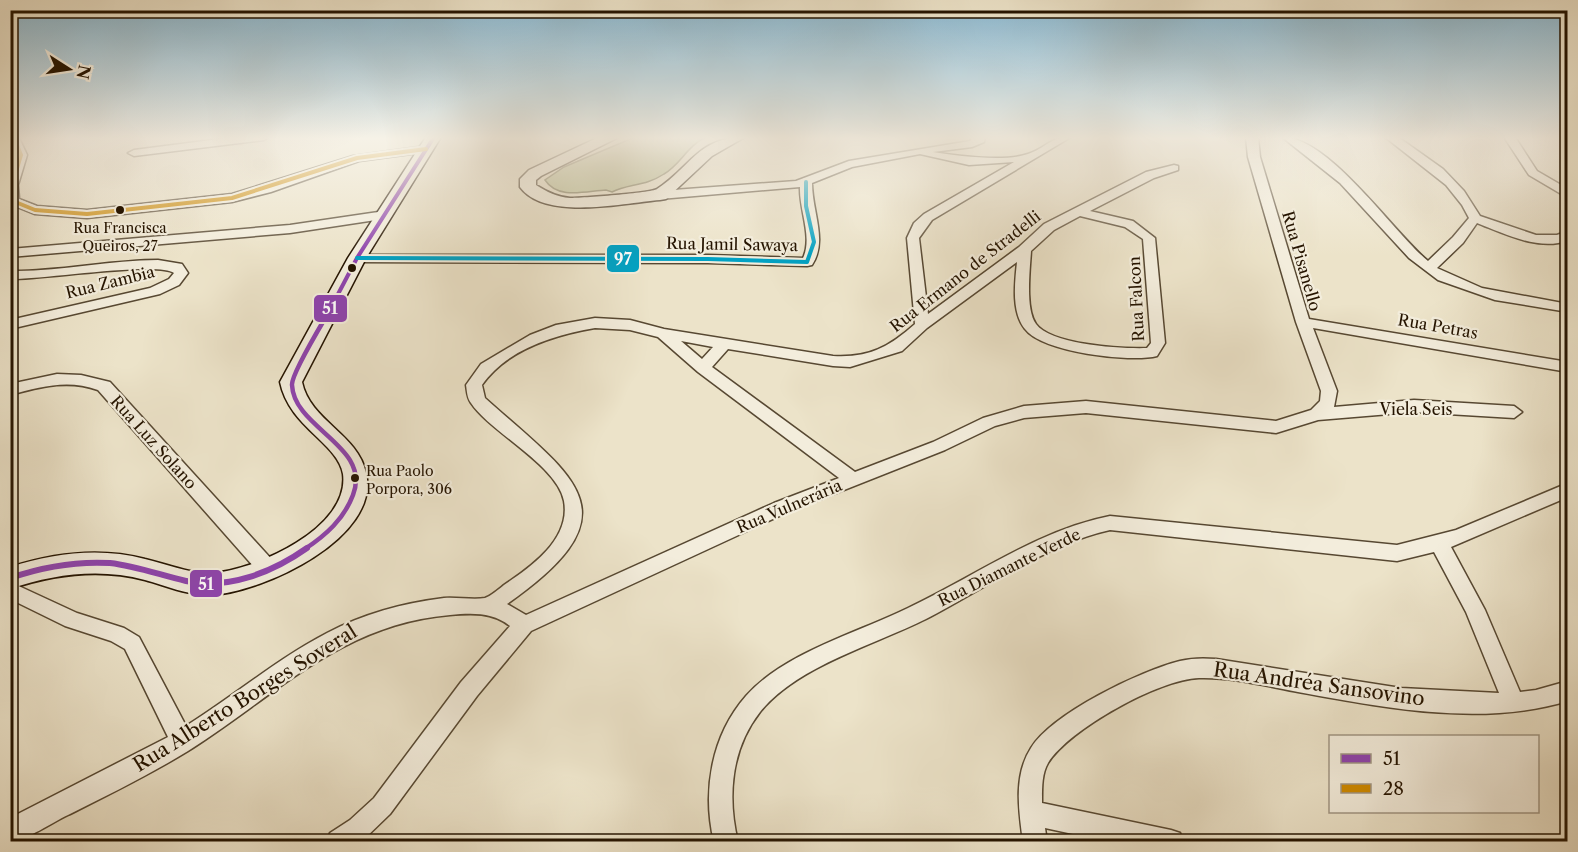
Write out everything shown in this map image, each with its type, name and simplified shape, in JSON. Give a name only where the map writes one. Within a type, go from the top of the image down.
[{"type":"street","points":[[16,177],[12,186],[13,201],[25,208],[92,213],[232,198],[303,177]]},
{"type":"street","points":[[10,578],[58,564],[116,563],[210,584],[222,584],[268,569],[308,548],[332,529],[348,507],[355,489],[354,467],[342,449],[297,403],[291,394],[291,382],[357,258],[409,177]]},
{"type":"street","points":[[531,177],[528,179],[528,187],[544,198],[570,203],[806,182],[819,177]]},
{"type":"street","points":[[660,195],[680,177]]},
{"type":"street","points":[[922,325],[913,238],[919,226],[928,217],[998,177]]},
{"type":"street","name":"Rua Ermano de Stradelli","points":[[491,605],[535,574],[554,555],[565,540],[574,510],[571,494],[555,473],[477,400],[474,385],[477,377],[486,368],[535,338],[579,325],[614,323],[663,334],[726,342],[818,359],[850,362],[888,353],[1024,250],[1050,227],[1076,211],[1146,177]]},
{"type":"street","name":"Rua Pisanello","points":[[1260,177],[1303,322],[1329,391],[1328,403],[1317,414]]},
{"type":"street","points":[[1336,177],[1429,268],[1460,285],[1484,293],[1568,308]]},
{"type":"street","points":[[1442,177],[1455,187],[1470,204],[1475,218]]},
{"type":"street","points":[[1539,177],[1568,194]]},
{"type":"street","name":"Rua Jamil Sawaya","points":[[357,258],[708,259],[807,262],[814,248],[813,232],[806,205],[806,182]]},
{"type":"street","name":"Rua Falcon","points":[[1024,250],[1026,317],[1036,333],[1055,340],[1128,354],[1152,353],[1157,349],[1149,238],[1129,224],[1076,211]]},
{"type":"street","points":[[10,254],[290,229],[385,215]]},
{"type":"street","points":[[1429,268],[1458,240],[1475,218]]},
{"type":"street","points":[[1475,218],[1539,239],[1559,241],[1568,235]]},
{"type":"street","name":"Rua Zambia","points":[[10,275],[49,276],[154,265],[177,267],[181,273],[174,282],[155,291],[10,325]]},
{"type":"street","name":"Rua Petras","points":[[1303,322],[1568,367]]},
{"type":"street","points":[[663,334],[703,368],[853,479]]},
{"type":"street","points":[[703,368],[726,342]]},
{"type":"street","name":"Rua Luz Solano","points":[[10,390],[60,378],[82,378],[104,386],[268,569]]},
{"type":"street","name":"Viela Seis","points":[[1317,414],[1414,406],[1514,412]]},
{"type":"street","name":"Rua Vulnerária","points":[[339,842],[359,830],[382,806],[470,689],[524,626],[780,508],[939,446],[989,422],[1024,412],[1086,407],[1276,427],[1317,414]]},
{"type":"street","name":"Rua Diamante Verde","points":[[726,842],[722,827],[720,786],[726,754],[734,731],[754,702],[778,682],[827,655],[915,614],[1059,540],[1095,526],[1148,525],[1360,551],[1397,553],[1440,545],[1530,503],[1568,490]]},
{"type":"street","points":[[1440,545],[1475,609],[1514,703]]},
{"type":"street","points":[[10,591],[72,620],[117,634],[132,643],[182,741]]},
{"type":"street","points":[[491,605],[511,615],[524,626]]},
{"type":"street","name":"Rua Alberto Borges Soveral","points":[[10,831],[133,770],[182,741],[330,640],[370,621],[439,607],[491,605]]},
{"type":"street","name":"Rua Andréa Sansovino","points":[[1035,842],[1031,813],[1031,776],[1039,756],[1050,741],[1065,728],[1107,704],[1164,675],[1181,670],[1207,667],[1365,692],[1479,704],[1542,699],[1568,691]]},
{"type":"street","points":[[1031,813],[1171,842]]},
{"type":"green space","points":[[550,177],[659,177],[612,192],[606,190],[581,193],[557,190],[545,180]]},
{"type":"transit line","name":"28","points":[[15,177],[11,193],[13,201],[35,210],[87,214],[232,198],[303,177]]},
{"type":"transit line","name":"51","points":[[10,578],[43,568],[93,563],[144,569],[193,582],[210,584],[229,582],[274,567],[317,541],[335,525],[348,508],[355,490],[355,473],[348,458],[338,445],[302,410],[294,397],[291,382],[357,258],[409,177]]},
{"type":"transit line","name":"97","points":[[357,258],[708,259],[807,262],[814,242],[806,206],[806,182]]},
{"type":"place","name":"Rua Francisca Queiros, 27","points":[[120,210]]},
{"type":"place","name":"Rua Paolo Porpora, 306","points":[[355,478]]}]
